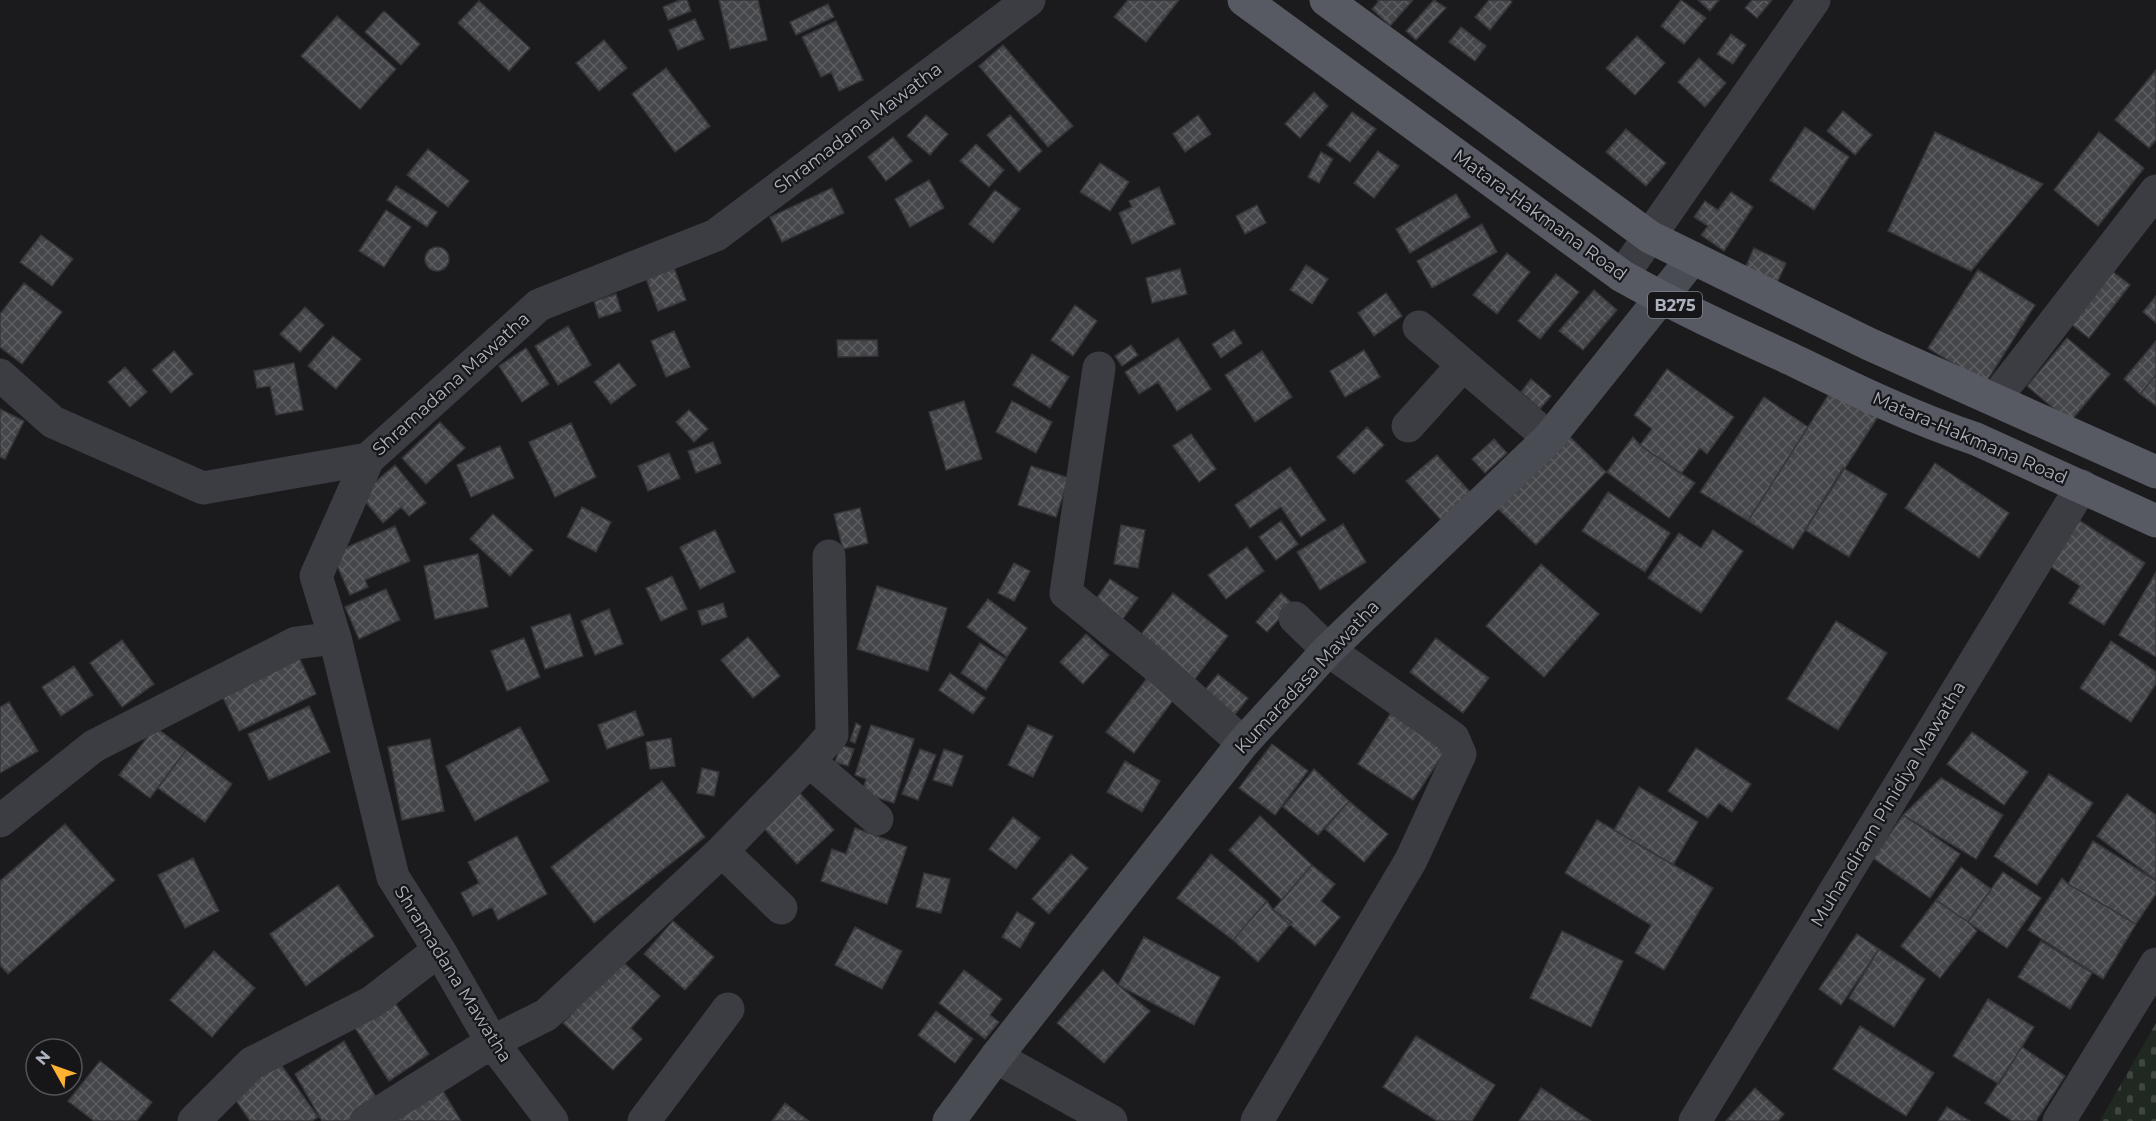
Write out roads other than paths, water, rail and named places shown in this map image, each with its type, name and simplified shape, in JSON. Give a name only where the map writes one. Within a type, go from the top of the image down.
[{"type":"main road","name":"Matara-Hakmana Road","points":[[1244,0],[1622,276],[1661,298],[1850,387],[1954,432],[1976,439],[2156,521]]},
{"type":"main road","name":"B275","points":[[1326,0],[1650,237],[1869,344],[2156,472]]},
{"type":"main road","name":"Kumaradasa Mawatha","points":[[949,1121],[996,1057],[1243,742],[1328,650],[1549,438],[1693,258]]},
{"type":"street","name":"Shramadana Mawatha","points":[[552,1121],[492,1042],[439,950],[393,877],[335,638],[316,576],[368,459],[539,305],[716,235],[1029,0]]},
{"type":"street","points":[[1622,276],[1814,0]]},
{"type":"street","points":[[1995,399],[2156,191]]},
{"type":"street","points":[[1419,327],[1549,438]]},
{"type":"street","points":[[1408,426],[1463,365]]},
{"type":"street","points":[[1099,368],[1066,593],[1162,671],[1243,742]]},
{"type":"street","points":[[0,375],[53,422],[203,488],[368,459]]},
{"type":"street","name":"Muhandiram Pinidiya Mawatha","points":[[1695,1121],[2082,486]]},
{"type":"street","points":[[366,1121],[492,1042],[546,1015],[722,851],[832,735],[829,556]]},
{"type":"street","points":[[1257,1121],[1411,860],[1460,754],[1453,738],[1328,650],[1294,618]]},
{"type":"street","points":[[0,821],[94,746],[296,643],[335,638]]},
{"type":"street","points":[[809,761],[877,819]]},
{"type":"street","points":[[722,851],[782,908]]},
{"type":"street","points":[[194,1121],[252,1063],[372,1002],[439,950]]},
{"type":"street","points":[[2059,1121],[2156,964]]},
{"type":"street","points":[[644,1121],[728,1009]]},
{"type":"street","points":[[996,1057],[1111,1121]]}]
